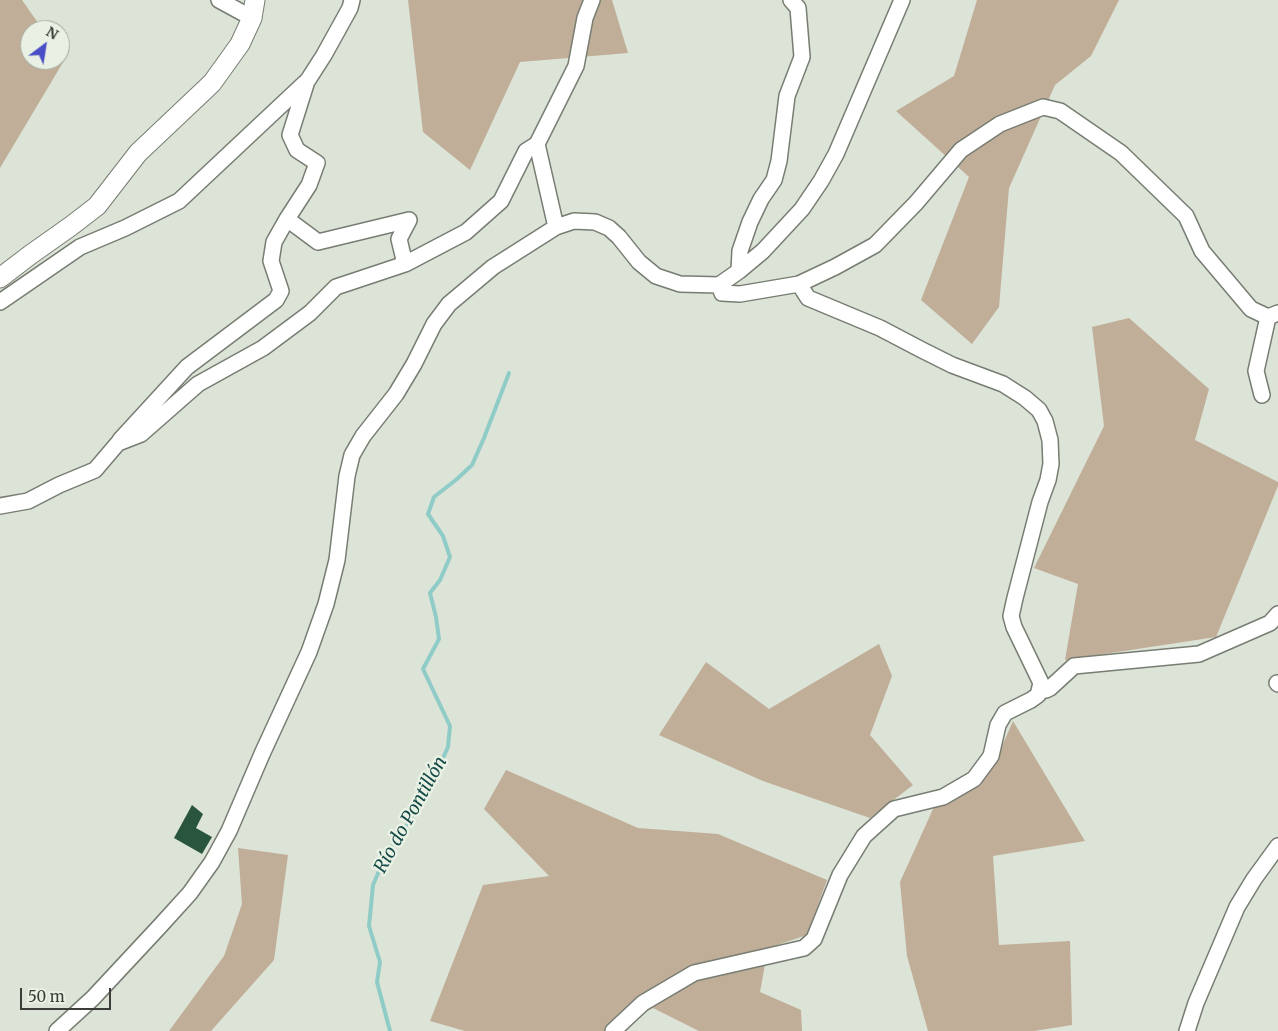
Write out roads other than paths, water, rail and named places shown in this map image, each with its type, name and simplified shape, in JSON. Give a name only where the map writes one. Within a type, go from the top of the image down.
[{"type":"main road","points":[[0,278],[30,254],[72,226],[96,206],[138,153],[212,83],[240,44],[254,9]]},
{"type":"street","points":[[219,0],[254,9]]},
{"type":"street","points":[[0,506],[28,501],[94,470],[187,367],[276,300],[281,291],[271,261],[274,242],[309,185],[317,163],[297,150],[290,134],[308,80],[350,8],[352,0]]},
{"type":"street","points":[[118,442],[141,434],[198,384],[263,348],[310,313],[336,287],[405,264],[466,232],[502,201],[526,151],[537,144],[576,66],[585,18],[592,0]]},
{"type":"street","points":[[739,271],[740,251],[750,222],[761,199],[774,180],[779,161],[787,96],[802,57],[798,8],[790,0]]},
{"type":"street","points":[[57,1031],[92,998],[190,893],[212,862],[310,652],[326,604],[337,560],[347,476],[352,455],[362,436],[396,394],[414,364],[434,324],[449,304],[493,267],[556,227],[574,221],[595,222],[609,228],[619,237],[639,262],[656,276],[680,284],[719,285],[762,251],[802,210],[821,181],[836,154],[902,0]]},
{"type":"street","points":[[0,302],[80,247],[125,228],[179,201],[308,80]]},
{"type":"street","points":[[719,285],[722,293],[740,294],[799,284],[835,267],[875,245],[916,203],[961,150],[1000,124],[1043,107],[1060,112],[1121,153],[1186,216],[1202,251],[1251,309],[1273,315],[1256,371],[1262,395]]},
{"type":"street","points":[[537,144],[556,227]]},
{"type":"street","points":[[287,219],[318,242],[409,220],[399,239],[405,264]]},
{"type":"street","points":[[613,1031],[643,1003],[694,973],[804,948],[814,939],[840,875],[864,836],[894,809],[943,797],[974,778],[991,756],[998,725],[1005,713],[1031,700],[1038,695],[1041,688],[1038,674],[1014,628],[1011,616],[1051,464],[1050,440],[1045,421],[1039,410],[1025,398],[1003,384],[952,365],[880,328],[808,298],[799,284]]},
{"type":"street","points":[[1041,688],[1046,690],[1050,688],[1074,666],[1199,654],[1270,623],[1278,614]]},
{"type":"street","points":[[1187,1031],[1196,1003],[1237,907],[1254,879],[1278,846]]},
{"type":"waterway","name":"Río do Pontillón","points":[[390,1031],[377,982],[380,962],[369,926],[373,885],[385,857],[408,823],[433,780],[448,747],[450,726],[423,669],[439,639],[430,593],[440,580],[450,557],[443,536],[428,514],[434,497],[472,465],[509,373]]}]
